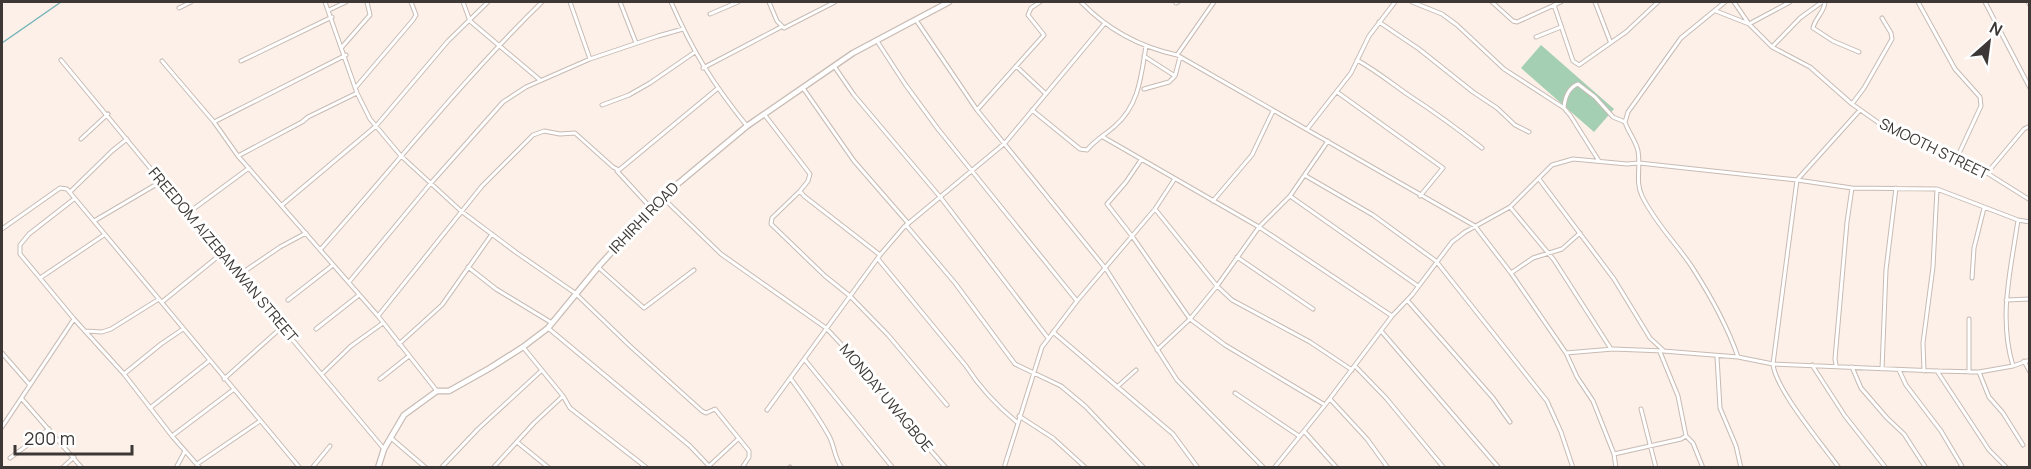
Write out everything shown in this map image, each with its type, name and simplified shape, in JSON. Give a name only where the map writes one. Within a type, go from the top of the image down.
[{"type":"street","points":[[179,8],[191,2]]},
{"type":"street","points":[[325,2],[346,55],[357,93],[376,126],[401,156],[492,234],[575,293],[702,411],[706,413],[715,409],[750,454],[742,468]]},
{"type":"street","points":[[329,10],[346,2]]},
{"type":"street","points":[[342,47],[370,15],[367,2]]},
{"type":"street","points":[[356,87],[414,20],[415,10],[411,2]]},
{"type":"street","points":[[462,2],[470,21],[540,80]]},
{"type":"street","points":[[282,205],[376,126],[448,41],[488,2]]},
{"type":"street","points":[[320,250],[401,156],[542,2]]},
{"type":"street","points":[[570,2],[590,59]]},
{"type":"street","points":[[620,2],[636,43]]},
{"type":"street","points":[[671,2],[703,68],[747,126]]},
{"type":"street","points":[[710,14],[738,2]]},
{"type":"street","points":[[769,2],[781,27]]},
{"type":"street","points":[[703,68],[835,2]]},
{"type":"street","name":"IRHIRHI ROAD","points":[[378,468],[384,449],[404,415],[437,390],[449,391],[523,347],[548,328],[575,293],[662,197],[747,126],[834,65],[949,2]]},
{"type":"street","points":[[977,110],[1044,35],[1028,15],[1031,8],[1040,2]]},
{"type":"street","points":[[1081,2],[1117,32],[1146,46],[1178,56],[1475,226],[1511,273],[1566,353],[1593,401],[1614,454],[1616,468]]},
{"type":"street","points":[[1207,2],[1211,6]]},
{"type":"street","points":[[1144,89],[1169,81],[1175,76],[1178,56],[1214,2]]},
{"type":"street","points":[[1307,128],[1351,73],[1369,36],[1395,2]]},
{"type":"street","points":[[1412,2],[1442,14],[1504,69],[1564,108],[1599,161]]},
{"type":"street","points":[[1492,2],[1517,22],[1561,2]]},
{"type":"street","points":[[1595,2],[1611,41]]},
{"type":"street","points":[[1554,5],[1573,61],[1577,65],[1582,64],[1626,32],[1658,2]]},
{"type":"street","points":[[1624,122],[1628,112],[1677,43],[1725,2]]},
{"type":"street","name":"SMOOTH STREET","points":[[1734,2],[1749,24],[1772,47],[1810,67],[1852,104],[1886,128],[1987,173],[2030,200]]},
{"type":"street","points":[[1715,11],[1749,24],[1790,2]]},
{"type":"street","points":[[1772,47],[1800,18],[1823,2],[1824,9],[1813,28],[1859,52]]},
{"type":"street","points":[[1918,2],[1955,69],[1980,97],[1981,106],[1956,160]]},
{"type":"street","points":[[1985,2],[2030,88]]},
{"type":"street","points":[[241,61],[332,17]]},
{"type":"street","points":[[1852,104],[1868,83],[1892,39],[1892,33],[1882,18]]},
{"type":"street","points":[[916,20],[977,110],[1106,269],[1173,375],[1264,468]]},
{"type":"street","points":[[1379,22],[1419,49],[1515,124],[1529,132]]},
{"type":"street","points":[[767,410],[879,257],[907,224],[1005,143],[1105,23]]},
{"type":"street","points":[[1536,37],[1561,27]]},
{"type":"street","points":[[349,282],[430,183],[502,102],[540,80],[590,59],[683,29]]},
{"type":"street","points":[[877,40],[912,93],[1077,301]]},
{"type":"street","points":[[1032,110],[1080,149],[1087,150],[1095,140],[1103,137],[1128,113],[1135,99],[1146,46]]},
{"type":"street","points":[[602,105],[629,95],[695,52]]},
{"type":"street","points":[[214,122],[346,55]]},
{"type":"street","points":[[1144,56],[1175,76]]},
{"type":"street","name":"FREEDOM AIZEBAMWAN STREET","points":[[61,60],[384,449]]},
{"type":"street","points":[[1357,60],[1383,75],[1447,120],[1482,148]]},
{"type":"street","points":[[162,61],[214,122],[238,156],[378,316],[437,390]]},
{"type":"street","points":[[834,65],[854,95],[941,198],[1048,338]]},
{"type":"street","points":[[1016,66],[1046,94]]},
{"type":"street","points":[[1564,108],[1566,94],[1578,84],[1595,97],[1613,117],[1624,122],[1637,148],[1641,196],[1691,266],[1715,305],[1738,357]]},
{"type":"street","points":[[802,87],[854,161],[955,284],[1015,364],[1061,386],[1084,406],[1144,468]]},
{"type":"street","points":[[616,169],[621,169],[717,89]]},
{"type":"street","points":[[1337,92],[1443,168],[1420,196]]},
{"type":"street","points":[[238,156],[357,93]]},
{"type":"street","points":[[1839,468],[1783,391],[1774,374],[1773,364],[1797,180],[1860,110]]},
{"type":"street","points":[[1213,201],[1252,155],[1273,111]]},
{"type":"street","points":[[81,139],[108,114]]},
{"type":"street","points":[[764,114],[810,174],[808,181],[800,191],[772,218],[771,224],[825,276],[850,296],[888,335],[947,405]]},
{"type":"street","points":[[1987,173],[2009,145],[2024,129],[2030,126]]},
{"type":"street","points":[[378,316],[482,186],[539,131],[560,134],[575,133],[616,169],[651,209]]},
{"type":"street","points":[[1103,137],[1258,227],[1392,316]]},
{"type":"street","points":[[70,192],[127,139]]},
{"type":"street","points":[[1157,350],[1190,319],[1258,227],[1290,196],[1306,176],[1328,141]]},
{"type":"street","points":[[1274,468],[1452,242],[1475,226],[1510,207],[1552,165],[1574,159],[1639,163],[1852,188],[1937,189],[1984,208],[2030,222]]},
{"type":"street","points":[[1141,160],[1126,182],[1107,201],[1107,204],[1190,319],[1225,345],[1325,405]]},
{"type":"street","points":[[188,213],[249,168]]},
{"type":"street","points":[[1306,176],[1373,215],[1436,261],[1547,401],[1561,432],[1573,468]]},
{"type":"street","points":[[1004,468],[1038,357],[1048,338],[1155,209],[1174,180]]},
{"type":"street","points":[[1539,180],[1614,279],[1650,338],[1662,351],[1678,396],[1686,436],[1692,443],[1703,468]]},
{"type":"street","points":[[93,222],[162,181]]},
{"type":"street","points":[[2,229],[60,188],[65,188],[70,192],[300,468]]},
{"type":"street","points":[[1836,366],[1847,222],[1852,188]]},
{"type":"street","points":[[1882,369],[1886,270],[1896,188]]},
{"type":"street","points":[[1924,371],[1923,343],[1934,267],[1937,189]]},
{"type":"street","points":[[800,191],[879,257],[966,366],[976,382],[1001,409],[1018,423]]},
{"type":"street","points":[[1290,196],[1418,286]]},
{"type":"street","name":"MONDAY UWAGBOE","points":[[662,197],[721,254],[826,328],[858,362],[897,412],[946,468]]},
{"type":"street","points":[[74,199],[29,234],[20,245],[20,254],[40,279],[124,374],[198,466],[260,421]]},
{"type":"street","points":[[1510,207],[1549,254],[1610,349],[1613,349]]},
{"type":"street","points":[[1972,278],[1974,248],[1984,208]]},
{"type":"street","points":[[1155,209],[1217,285],[1233,300],[1353,368],[1386,398],[1444,468]]},
{"type":"street","points":[[2013,366],[2007,345],[2007,300],[2009,272],[2018,220]]},
{"type":"street","points":[[239,275],[279,247],[306,233]]},
{"type":"street","points":[[1511,273],[1533,258],[1562,249],[1580,233]]},
{"type":"street","points":[[399,344],[442,305],[492,234]]},
{"type":"street","points":[[40,279],[104,235]]},
{"type":"street","points":[[85,331],[102,332],[111,329],[132,314],[160,300],[221,254]]},
{"type":"street","points":[[1237,257],[1313,309]]},
{"type":"street","points":[[288,300],[333,265]]},
{"type":"street","points":[[468,267],[496,289],[552,323]]},
{"type":"street","points":[[598,267],[644,308],[694,270]]},
{"type":"street","points":[[316,329],[359,295]]},
{"type":"street","points":[[2007,300],[2030,299]]},
{"type":"street","points":[[1407,300],[1493,398],[1510,422]]},
{"type":"street","points":[[2,428],[74,319]]},
{"type":"street","points":[[1969,319],[1969,372]]},
{"type":"street","points":[[322,374],[351,346],[383,322]]},
{"type":"street","points":[[224,379],[282,327]]},
{"type":"street","points":[[548,328],[690,447],[708,467],[738,439]]},
{"type":"street","points":[[124,374],[183,329]]},
{"type":"street","points":[[1053,332],[1173,434],[1198,468]]},
{"type":"street","points":[[1382,332],[1499,468]]},
{"type":"street","points":[[523,347],[570,408],[648,468]]},
{"type":"street","points":[[1566,353],[1613,349],[1662,351],[1738,357],[1773,364],[1969,372],[2013,366],[2030,360]]},
{"type":"street","points":[[2,353],[30,385]]},
{"type":"street","points":[[380,380],[409,356]]},
{"type":"street","points":[[1717,357],[1720,408],[1736,446],[1741,468]]},
{"type":"street","points":[[804,360],[893,468]]},
{"type":"street","points":[[150,408],[209,361]]},
{"type":"street","points":[[2024,361],[2030,372]]},
{"type":"street","points":[[1812,365],[1845,416],[1886,468]]},
{"type":"street","points":[[1852,367],[1861,388],[1904,434],[1926,468]]},
{"type":"street","points":[[1117,387],[1136,370]]},
{"type":"street","points":[[1899,370],[1906,385],[1941,431],[1963,468]]},
{"type":"street","points":[[441,468],[478,429],[541,371]]},
{"type":"street","points":[[1937,371],[1989,450],[2007,468]]},
{"type":"street","points":[[1979,372],[1989,397],[2023,445]]},
{"type":"street","points":[[791,379],[820,419],[832,443],[836,460],[842,468]]},
{"type":"street","points":[[172,436],[233,390]]},
{"type":"street","points":[[1235,393],[1299,436]]},
{"type":"street","points":[[493,468],[563,396]]},
{"type":"street","points":[[21,399],[82,468]]},
{"type":"street","points":[[1330,399],[1367,439],[1388,468]]},
{"type":"street","points":[[1641,409],[1656,468]]},
{"type":"street","points":[[1019,416],[1053,438],[1086,468]]},
{"type":"street","points":[[10,458],[49,429]]},
{"type":"street","points":[[1304,431],[1337,468]]},
{"type":"street","points":[[1614,454],[1681,440],[1686,436]]},
{"type":"street","points":[[391,438],[426,468]]},
{"type":"street","points":[[517,442],[549,468]]},
{"type":"street","points":[[312,468],[330,446]]},
{"type":"street","points":[[176,468],[185,451]]},
{"type":"street","points":[[62,468],[74,458]]},
{"type":"green space","points":[[1541,45],[1614,109],[1594,132],[1521,68]]},
{"type":"waterway","points":[[2,43],[61,2]]}]
